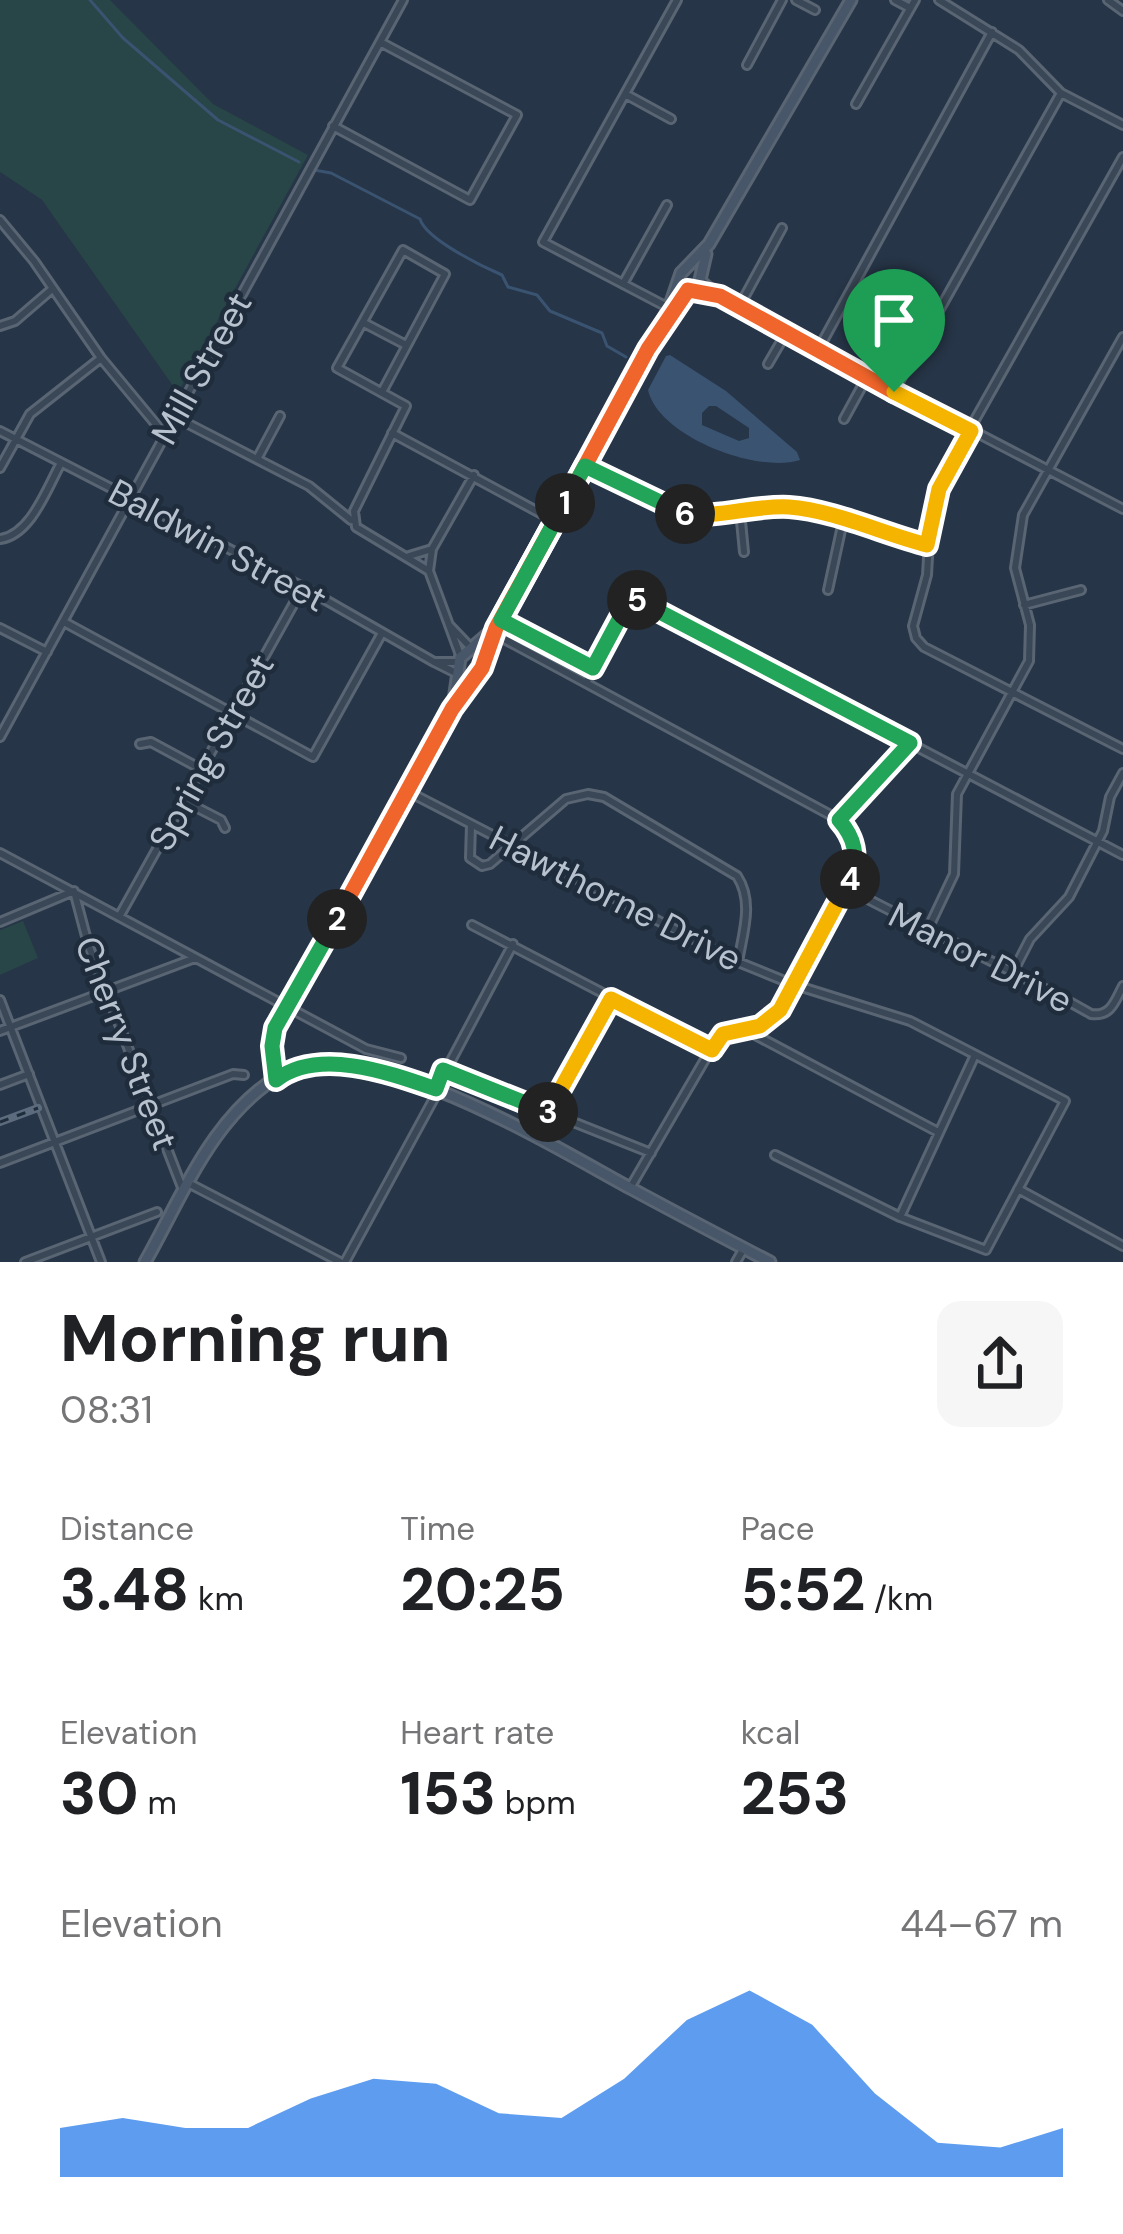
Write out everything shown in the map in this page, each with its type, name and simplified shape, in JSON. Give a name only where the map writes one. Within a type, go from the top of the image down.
[{"type":"main road","points":[[686,288],[681,273],[709,244],[846,3]]},
{"type":"main road","points":[[461,670],[482,668],[497,628],[669,308],[700,279],[709,244]]},
{"type":"main road","points":[[687,269],[697,272],[700,279]]},
{"type":"main road","points":[[648,349],[686,288]]},
{"type":"main road","points":[[276,1080],[273,1037],[287,1005],[452,709],[472,646],[497,628]]},
{"type":"main road","points":[[472,646],[485,653]]},
{"type":"main road","points":[[145,1262],[234,1112],[297,1070],[350,1066],[437,1089],[770,1262]]},
{"type":"street","name":"Mill Street","points":[[0,736],[403,0]]},
{"type":"street","points":[[669,308],[543,242],[677,0]]},
{"type":"street","points":[[747,65],[782,0]]},
{"type":"street","points":[[796,0],[815,10]]},
{"type":"street","points":[[856,104],[912,4],[895,0]]},
{"type":"street","points":[[939,0],[1034,63],[1061,93],[1123,125]]},
{"type":"street","points":[[1108,0],[1123,11]]},
{"type":"street","points":[[818,350],[992,32]]},
{"type":"street","points":[[333,126],[470,200],[517,115],[380,42]]},
{"type":"street","points":[[894,392],[1061,93]]},
{"type":"street","points":[[627,94],[671,119]]},
{"type":"street","points":[[1123,157],[939,489],[927,545],[924,592],[913,626],[924,647],[1123,749]]},
{"type":"street","points":[[623,284],[667,206]]},
{"type":"street","points":[[0,220],[101,358],[164,434]]},
{"type":"street","points":[[739,307],[782,228]]},
{"type":"street","points":[[354,522],[354,511],[406,406],[337,368],[403,250],[446,274],[382,392]]},
{"type":"street","points":[[700,279],[720,296],[894,392],[1123,509]]},
{"type":"street","points":[[686,288],[720,296]]},
{"type":"street","points":[[0,326],[15,321],[51,290]]},
{"type":"street","points":[[364,323],[406,345]]},
{"type":"street","points":[[768,364],[786,333]]},
{"type":"street","points":[[927,931],[953,874],[956,803],[968,772],[1025,673],[1031,649],[1017,578],[1016,540],[1028,502],[1123,337]]},
{"type":"street","points":[[0,468],[38,405],[101,358]]},
{"type":"street","points":[[844,419],[868,377]]},
{"type":"street","points":[[173,416],[309,486],[360,531],[429,571]]},
{"type":"street","points":[[257,459],[280,416]]},
{"type":"street","name":"Baldwin Street","points":[[0,431],[303,587],[434,662],[461,670]]},
{"type":"street","points":[[392,433],[555,521]]},
{"type":"street","points":[[0,539],[22,529],[61,463]]},
{"type":"street","points":[[585,466],[685,514],[706,516],[785,506],[927,545]]},
{"type":"street","points":[[461,670],[459,646],[429,571],[432,549],[474,476]]},
{"type":"street","points":[[740,511],[744,552]]},
{"type":"street","points":[[828,590],[843,520]]},
{"type":"street","points":[[409,556],[432,549]]},
{"type":"street","name":"Spring Street","points":[[119,917],[303,587]]},
{"type":"street","points":[[1024,605],[1082,590]]},
{"type":"street","points":[[586,683],[631,597],[1123,855]]},
{"type":"street","points":[[64,622],[313,757],[382,634]]},
{"type":"street","points":[[449,626],[472,646]]},
{"type":"street","points":[[0,628],[47,652]]},
{"type":"street","points":[[497,628],[593,668]]},
{"type":"street","points":[[497,628],[586,683],[839,820],[855,853],[853,870],[774,1016],[760,1026],[723,1034],[630,1188]]},
{"type":"street","points":[[140,744],[151,742],[201,769]]},
{"type":"street","points":[[839,820],[910,743]]},
{"type":"street","points":[[1014,970],[1030,939],[1070,896],[1123,773]]},
{"type":"street","name":"Hawthorne Drive","points":[[407,791],[738,962],[910,1021],[1064,1101],[1018,1190]]},
{"type":"street","points":[[471,825],[470,858],[476,864],[490,864],[566,799],[581,794],[604,797],[736,876],[745,890],[747,907],[738,962]]},
{"type":"street","points":[[183,801],[220,820],[225,828]]},
{"type":"street","points":[[0,853],[366,1048],[401,1058]]},
{"type":"street","name":"Manor Drive","points":[[845,886],[1091,1014],[1107,1012],[1123,986]]},
{"type":"street","points":[[0,922],[74,891]]},
{"type":"street","name":"Cherry Street","points":[[74,891],[149,1105],[187,1188]]},
{"type":"street","points":[[472,925],[712,1050]]},
{"type":"street","points":[[187,1188],[343,1262],[513,944]]},
{"type":"street","points":[[0,1031],[195,958]]},
{"type":"street","points":[[539,1138],[611,999]]},
{"type":"street","points":[[0,1000],[101,1262]]},
{"type":"street","points":[[744,1029],[938,1132]]},
{"type":"street","points":[[900,1217],[976,1055]]},
{"type":"street","points":[[443,1070],[651,1153]]},
{"type":"street","points":[[0,1085],[29,1074]]},
{"type":"street","points":[[0,1163],[233,1074],[244,1075]]},
{"type":"street","points":[[775,1155],[900,1217],[986,1250],[1018,1190],[1123,1246]]},
{"type":"street","points":[[25,1262],[157,1212]]},
{"type":"street","points":[[736,1262],[744,1248]]},
{"type":"green space","points":[[0,0],[110,0],[213,104],[308,155],[178,393],[42,200],[0,172]]},
{"type":"green space","points":[[23,921],[38,958],[0,975],[0,930]]},
{"type":"water","points":[[666,356],[726,391],[797,452],[800,460],[782,463],[736,456],[712,448],[670,422],[648,390]],"holes":[[[716,406],[749,428],[749,438],[739,441],[702,425],[702,413]]]},
{"type":"waterway","points":[[90,0],[123,38],[218,120],[299,162]]},
{"type":"waterway","points":[[314,170],[331,173],[420,219],[443,243],[502,275],[508,287],[537,295],[550,311],[602,333],[607,346],[626,357]]},
{"type":"railway","points":[[0,1122],[38,1108]]},
{"type":"route","points":[[688,290],[720,296],[894,392],[971,431],[939,489],[927,545],[800,508],[685,514],[585,466],[501,620],[593,668],[631,597],[910,743],[839,820],[854,845],[853,870],[780,1010],[760,1026],[723,1034],[712,1050],[611,999],[551,1113],[443,1070],[436,1089],[350,1066],[286,1072],[276,1080],[272,1046],[280,1017],[452,709],[482,668],[496,628],[648,349],[688,290]]}]
